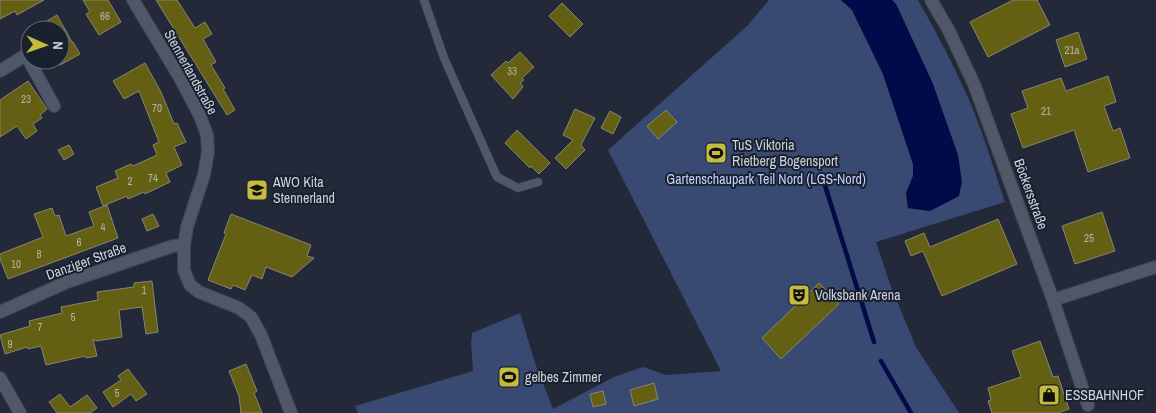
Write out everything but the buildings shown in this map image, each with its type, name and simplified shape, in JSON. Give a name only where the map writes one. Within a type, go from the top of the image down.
[{"type":"street","name":"Stennerlandstraße","points":[[133,0],[180,78],[200,116],[207,135],[208,152],[204,175],[187,227],[184,245],[184,270],[190,285],[199,292],[239,308],[251,317],[261,335],[291,413]]},
{"type":"street","name":"Böckersstraße","points":[[931,0],[948,29],[974,84],[1053,300],[1088,405]]},
{"type":"street","points":[[0,71],[26,55],[54,106]]},
{"type":"street","name":"Danziger Straße","points":[[0,312],[67,282],[173,246],[184,245]]},
{"type":"street","points":[[1053,300],[1155,268]]},
{"type":"street","points":[[0,378],[20,413]]},
{"type":"lane","points":[[424,0],[444,58],[496,177],[518,188],[538,182]]},
{"type":"green space","name":"Gartenschaupark Teil Nord (LGS-Nord)","points":[[769,0],[841,0],[852,10],[883,74],[913,164],[913,176],[906,193],[908,208],[930,211],[959,196],[933,84],[896,4],[892,0],[918,0],[966,93],[981,130],[1005,202],[876,242],[891,287],[916,347],[959,413],[358,413],[355,406],[473,371],[472,333],[520,313],[535,363],[553,409],[614,377],[643,367],[666,375],[721,371],[608,150],[747,26]]},
{"type":"shaded area","points":[[841,0],[892,0],[896,4],[933,84],[958,155],[962,182],[959,196],[930,211],[908,208],[906,193],[913,176],[913,164],[883,74],[852,10]]},
{"type":"waterway","points":[[823,179],[874,342]]},
{"type":"waterway","points":[[881,361],[911,413]]},
{"type":"place","name":"TuS Viktoria Rietberg Bogensport","points":[[716,153]]},
{"type":"place","name":"AWO Kita Stennerland","points":[[257,190]]},
{"type":"place","name":"Volksbank Arena","points":[[799,295]]},
{"type":"place","name":"gelbes Zimmer","points":[[509,377]]},
{"type":"place","name":"ESSBAHNHOF","points":[[1049,395]]}]
